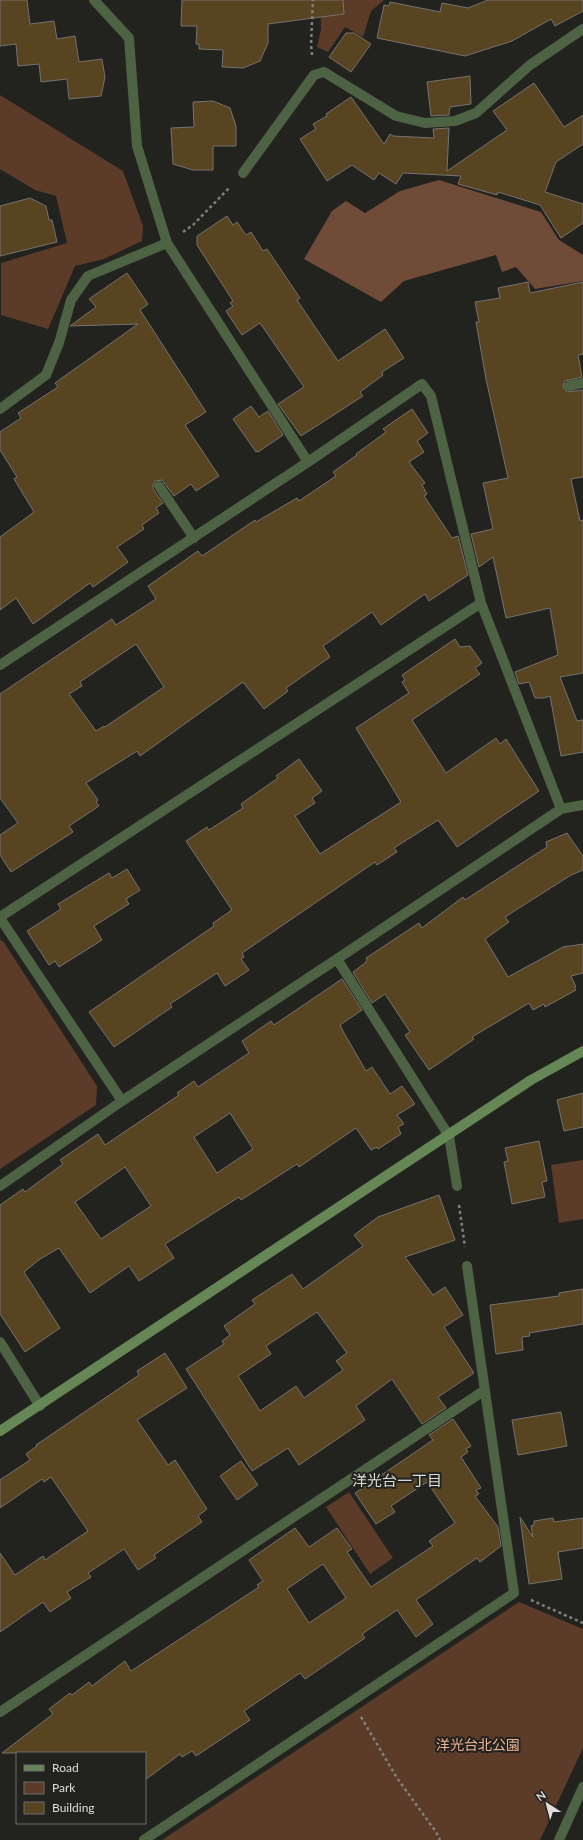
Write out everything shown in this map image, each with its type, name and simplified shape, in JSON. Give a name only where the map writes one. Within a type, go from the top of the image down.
[{"type":"street","points":[[94,0],[129,38],[137,146],[167,243],[308,462]]},
{"type":"street","points":[[243,173],[314,75],[324,72],[396,116],[425,123],[455,121],[476,113],[530,64],[582,31]]},
{"type":"street","points":[[0,409],[46,375],[59,343],[71,300],[88,276],[167,243]]},
{"type":"street","points":[[569,386],[583,383]]},
{"type":"street","points":[[0,665],[194,538],[422,384],[431,396],[481,603],[561,810]]},
{"type":"street","points":[[158,486],[194,538]]},
{"type":"street","points":[[122,1101],[0,917],[481,603]]},
{"type":"street","points":[[0,1186],[122,1101],[561,810],[583,805]]},
{"type":"street","points":[[337,959],[449,1136],[457,1186]]},
{"type":"street","points":[[0,1431],[449,1136],[531,1080],[583,1051]]},
{"type":"street","points":[[144,1840],[514,1593],[467,1266]]},
{"type":"street","points":[[0,1342],[40,1406]]},
{"type":"street","points":[[0,1712],[486,1390]]},
{"type":"street","points":[[559,1840],[583,1787]]},
{"type":"path","points":[[312,0],[310,45],[314,75]]},
{"type":"path","points":[[167,243],[192,225],[243,173]]},
{"type":"path","points":[[457,1186],[467,1266]]},
{"type":"path","points":[[514,1593],[583,1623]]},
{"type":"path","points":[[352,1701],[397,1778],[436,1832],[440,1840]]},
{"type":"green space","points":[[320,0],[384,0],[371,11],[363,37],[345,27],[328,52],[317,47],[321,29]]},
{"type":"green space","points":[[0,95],[123,171],[143,226],[142,241],[104,259],[75,266],[48,329],[1,315],[1,263],[67,243],[56,196],[35,190],[0,169]]},
{"type":"green space","points":[[0,940],[3,941],[97,1086],[96,1105],[0,1169]]},
{"type":"green space","points":[[583,1160],[583,1219],[559,1223],[551,1165]]},
{"type":"green space","points":[[349,1492],[393,1558],[370,1574],[326,1507]]},
{"type":"green space","name":"洋光台北公園","points":[[519,1602],[583,1629],[583,1748],[540,1840],[162,1840]]},
{"type":"shaded area","points":[[439,180],[541,212],[559,240],[583,255],[583,281],[535,289],[516,267],[502,272],[496,255],[404,281],[381,302],[304,259],[332,211],[346,201],[365,213],[400,191]]},
{"type":"building","points":[[0,0],[27,0],[30,24],[54,21],[57,39],[75,36],[79,62],[102,59],[105,77],[101,96],[69,99],[67,79],[41,82],[39,64],[18,66],[16,44],[0,46]]},
{"type":"building","points":[[182,0],[343,0],[344,14],[268,24],[268,43],[260,61],[243,68],[222,67],[223,50],[199,49],[199,44],[196,44],[197,26],[181,26]]},
{"type":"building","points":[[488,0],[583,0],[583,11],[555,26],[551,19],[512,41],[465,56],[377,38],[384,5],[389,6],[390,2],[440,12],[442,3],[468,8]]},
{"type":"building","points":[[346,33],[354,33],[371,44],[351,72],[329,57]]},
{"type":"building","points":[[470,76],[471,104],[450,107],[449,115],[431,116],[427,82]]},
{"type":"building","points":[[534,83],[564,127],[583,115],[583,144],[556,162],[545,192],[583,204],[583,223],[561,238],[540,205],[498,192],[497,195],[458,184],[461,176],[403,173],[396,184],[379,173],[374,180],[352,165],[327,181],[300,139],[316,129],[313,124],[327,116],[326,114],[351,97],[384,144],[390,134],[393,136],[434,138],[433,129],[449,128],[447,171],[507,130],[493,111]]},
{"type":"building","points":[[213,101],[230,108],[236,126],[236,146],[213,146],[213,170],[193,170],[173,164],[171,128],[194,127],[193,102]]},
{"type":"building","points":[[30,198],[46,206],[49,220],[52,220],[57,242],[0,256],[0,206]]},
{"type":"building","points":[[227,216],[233,225],[237,222],[246,235],[251,232],[263,251],[267,249],[300,298],[297,300],[338,361],[385,329],[404,358],[382,372],[383,375],[360,392],[363,396],[301,436],[278,404],[304,387],[260,323],[242,335],[226,311],[233,306],[230,303],[233,301],[197,245],[197,236]]},
{"type":"building","points":[[127,273],[148,304],[140,310],[206,412],[185,425],[219,476],[196,491],[191,484],[174,496],[162,480],[155,481],[153,489],[163,503],[156,508],[159,513],[142,525],[144,529],[117,547],[128,562],[93,587],[90,583],[33,624],[16,598],[0,610],[0,537],[34,512],[14,479],[17,477],[0,450],[0,432],[21,418],[18,413],[58,387],[55,383],[138,324],[70,326],[96,307],[89,299]]},
{"type":"building","points":[[528,282],[530,293],[583,282],[583,354],[578,355],[582,377],[565,381],[563,387],[567,392],[583,390],[583,477],[571,479],[580,521],[583,520],[583,673],[560,677],[577,721],[583,720],[583,752],[561,756],[550,696],[535,698],[529,682],[519,684],[515,672],[558,655],[550,608],[506,618],[493,557],[479,567],[471,534],[493,529],[483,483],[508,478],[486,379],[476,322],[479,322],[475,302],[500,298],[498,288]]},
{"type":"building","points":[[251,406],[259,417],[268,411],[283,435],[258,452],[256,452],[233,419]]},
{"type":"building","points":[[412,409],[428,433],[417,441],[424,452],[409,462],[425,483],[422,485],[427,494],[424,496],[452,538],[458,536],[468,575],[429,601],[425,594],[381,625],[372,612],[323,646],[330,657],[286,688],[288,691],[264,709],[243,682],[140,756],[137,751],[86,783],[98,800],[96,802],[99,806],[69,826],[73,832],[11,872],[0,855],[0,835],[18,823],[0,798],[0,694],[112,619],[116,625],[156,599],[148,586],[198,551],[202,556],[255,520],[256,522],[297,498],[299,501],[336,476],[333,472],[386,432],[383,429]],"holes":[[[136,644],[164,687],[105,727],[104,726],[96,731],[69,694],[82,686],[80,682]]]},
{"type":"building","points":[[455,639],[460,647],[470,646],[482,663],[475,668],[480,674],[412,720],[446,773],[496,738],[500,744],[506,739],[539,791],[457,847],[438,820],[394,848],[397,852],[377,865],[375,862],[242,953],[244,957],[241,959],[249,970],[225,986],[217,973],[170,1004],[172,1007],[114,1047],[89,1012],[214,926],[213,923],[232,910],[186,841],[207,827],[209,830],[243,808],[241,804],[278,778],[276,776],[299,759],[322,791],[312,798],[315,803],[295,816],[320,854],[401,802],[356,728],[409,693],[402,682],[405,680],[402,675]]},
{"type":"building","points":[[567,833],[583,856],[583,870],[571,875],[505,917],[509,922],[485,939],[508,977],[563,947],[583,944],[583,973],[571,976],[576,987],[574,988],[576,990],[545,1007],[544,1004],[533,1010],[529,1003],[472,1037],[474,1039],[429,1070],[405,1035],[410,1032],[385,994],[372,1003],[353,972],[365,963],[367,960],[366,958],[419,923],[422,928],[463,897],[465,900],[547,847],[546,842]]},
{"type":"building","points":[[127,869],[140,890],[126,899],[129,904],[94,926],[102,940],[59,967],[55,961],[49,965],[27,931],[61,909],[58,904],[109,873],[112,878]]},
{"type":"building","points":[[342,979],[362,1010],[340,1025],[366,1071],[372,1067],[390,1094],[402,1086],[415,1104],[397,1115],[404,1124],[398,1127],[401,1134],[378,1149],[377,1147],[371,1150],[356,1128],[299,1167],[297,1164],[241,1200],[239,1197],[165,1244],[174,1258],[139,1281],[129,1266],[90,1293],[59,1248],[40,1259],[24,1272],[60,1328],[25,1352],[0,1314],[0,1205],[23,1189],[25,1192],[63,1164],[60,1160],[98,1134],[105,1145],[179,1095],[177,1093],[194,1081],[198,1087],[249,1053],[242,1041],[271,1021],[274,1025]],"holes":[[[230,1113],[253,1149],[217,1173],[194,1137]],[[125,1167],[151,1206],[101,1239],[75,1202]]]},
{"type":"building","points":[[583,1093],[583,1127],[564,1131],[557,1100]]},
{"type":"building","points":[[539,1141],[547,1181],[542,1182],[545,1197],[512,1204],[504,1162],[508,1161],[505,1148]]},
{"type":"building","points":[[439,1195],[455,1240],[405,1257],[433,1295],[445,1287],[463,1315],[444,1327],[474,1373],[438,1397],[446,1408],[422,1424],[392,1379],[356,1406],[365,1420],[299,1465],[288,1448],[252,1471],[186,1369],[224,1344],[222,1341],[230,1335],[224,1326],[255,1304],[252,1300],[292,1274],[303,1289],[363,1246],[354,1235],[378,1217]],"holes":[[[317,1312],[347,1353],[336,1361],[343,1370],[304,1398],[296,1386],[260,1411],[238,1376],[271,1354],[266,1346]]]},
{"type":"building","points":[[583,1289],[583,1324],[529,1333],[530,1336],[522,1337],[523,1350],[496,1354],[490,1305],[559,1296],[559,1293]]},
{"type":"building","points":[[165,1353],[187,1388],[137,1420],[168,1465],[175,1460],[207,1509],[198,1516],[202,1522],[154,1555],[156,1558],[138,1570],[124,1549],[88,1573],[91,1577],[67,1592],[71,1598],[50,1612],[43,1602],[0,1632],[0,1553],[15,1575],[43,1556],[45,1560],[88,1531],[51,1477],[44,1482],[42,1479],[0,1508],[0,1480],[30,1460],[26,1454],[37,1446],[36,1445],[139,1375],[137,1371]]},
{"type":"building","points":[[561,1412],[567,1446],[518,1455],[512,1420]]},
{"type":"building","points":[[453,1419],[471,1446],[466,1449],[468,1452],[461,1457],[481,1488],[476,1490],[479,1494],[475,1496],[498,1527],[501,1546],[480,1562],[477,1558],[416,1600],[433,1624],[416,1637],[397,1610],[362,1634],[365,1638],[305,1679],[300,1673],[244,1711],[250,1720],[196,1756],[192,1751],[182,1757],[180,1754],[146,1779],[146,1752],[2,1753],[53,1714],[49,1709],[70,1693],[72,1695],[89,1682],[92,1686],[125,1661],[131,1671],[259,1587],[257,1585],[263,1581],[249,1560],[295,1528],[309,1547],[337,1528],[352,1549],[347,1552],[371,1587],[433,1546],[429,1541],[455,1523],[427,1482],[391,1506],[395,1512],[376,1524],[355,1493],[433,1440],[429,1435]],"holes":[[[323,1564],[346,1598],[309,1623],[287,1589]]]},
{"type":"building","points":[[241,1461],[258,1485],[237,1500],[220,1476]]},
{"type":"building","points":[[520,1517],[533,1537],[531,1526],[534,1525],[534,1521],[553,1518],[554,1522],[583,1518],[583,1548],[558,1552],[562,1579],[529,1584]]},
{"type":"district","name":"洋光台一丁目","points":[[397,1480]]}]
